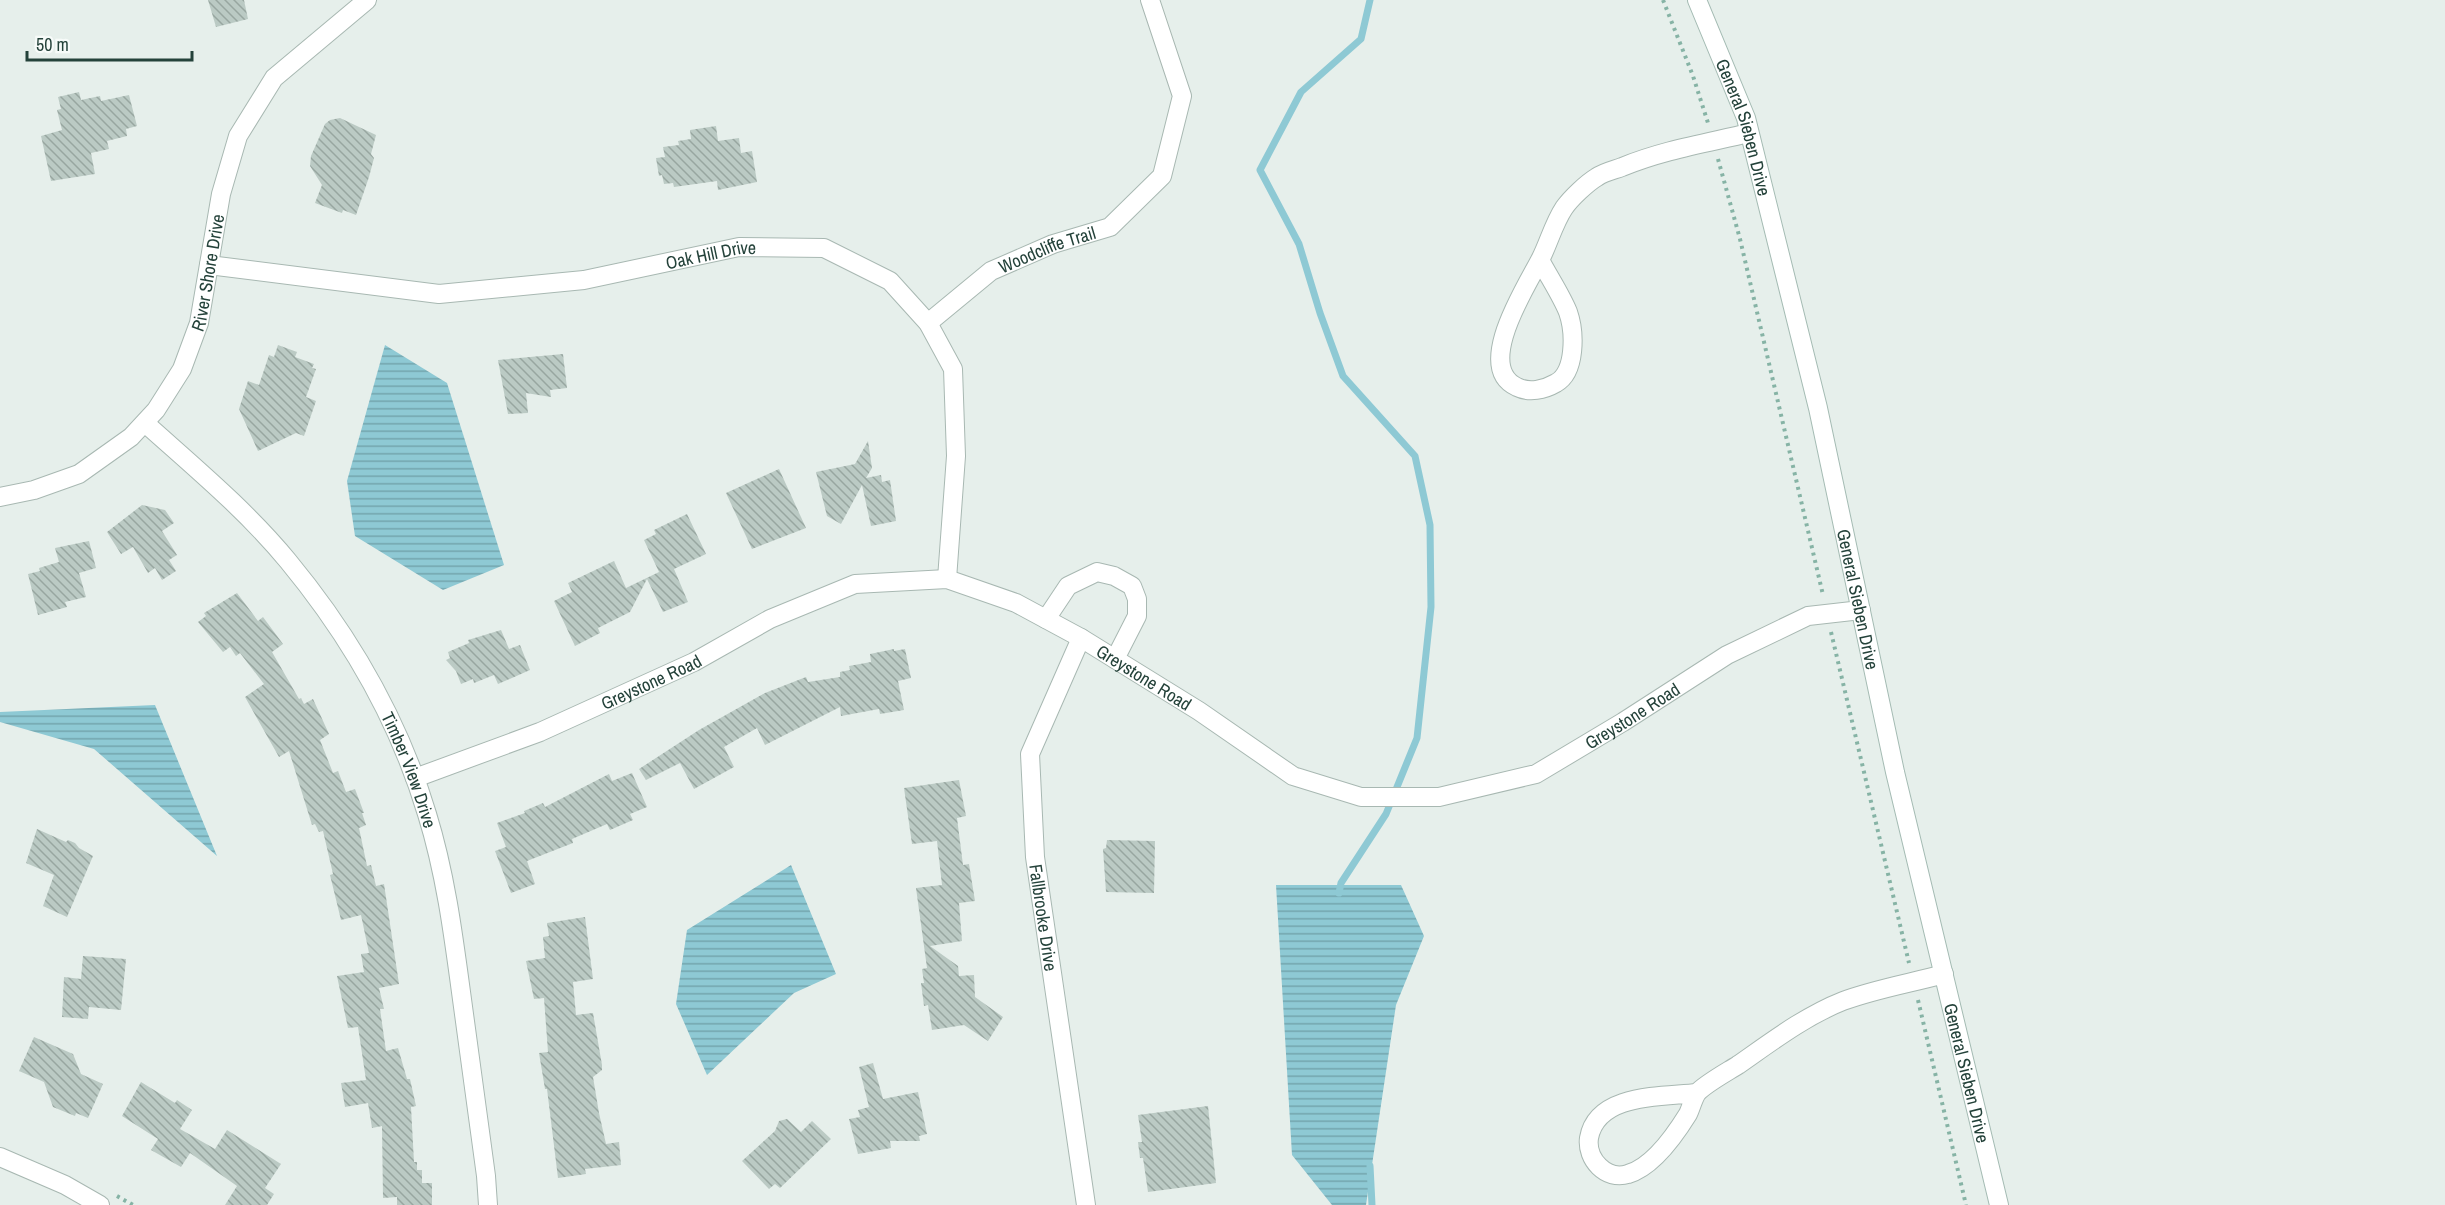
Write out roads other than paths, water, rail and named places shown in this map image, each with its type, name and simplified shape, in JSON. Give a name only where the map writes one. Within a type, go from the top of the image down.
[{"type":"street","name":"River Shore Drive","points":[[0,497],[34,490],[79,474],[131,437],[145,423],[174,383],[199,323],[221,194],[238,136],[274,78],[368,0]]},
{"type":"street","name":"Woodcliffe Trail","points":[[928,322],[992,271],[1053,244],[1110,227],[1162,176],[1182,96],[1150,0]]},
{"type":"street","name":"General Sieben Drive","points":[[1697,0],[1746,118],[1818,408],[1895,772],[1999,1205]]},
{"type":"street","points":[[1540,260],[1568,313],[1573,348],[1569,369],[1559,382],[1543,390],[1522,390],[1513,385],[1505,376],[1500,366],[1500,351],[1523,289],[1540,260],[1564,208],[1597,177],[1650,156],[1749,133]]},
{"type":"street","name":"Oak Hill Drive","points":[[208,265],[439,294],[584,280],[740,247],[824,248],[890,281],[928,322],[953,369],[956,456],[947,579]]},
{"type":"street","name":"Timber View Drive","points":[[145,423],[262,532],[318,599],[355,653],[383,704],[415,778],[438,853],[448,900],[488,1205]]},
{"type":"street","points":[[1046,619],[1068,586],[1097,572],[1114,576],[1132,586],[1137,599],[1137,616],[1114,659]]},
{"type":"street","name":"Greystone Road","points":[[415,778],[540,732],[694,662],[770,619],[855,585],[947,579],[1016,603],[1081,638],[1200,711],[1293,776],[1361,797],[1439,797],[1536,774],[1623,722],[1727,655],[1808,616],[1861,610]]},
{"type":"street","name":"Fallbrooke Drive","points":[[1081,638],[1030,754],[1035,857],[1086,1205]]},
{"type":"street","points":[[1697,1093],[1688,1113],[1649,1162],[1628,1174],[1616,1175],[1603,1172],[1592,1156],[1589,1141],[1593,1123],[1603,1112],[1626,1102],[1697,1093],[1805,1020],[1843,1001],[1944,974]]},
{"type":"street","points":[[0,1157],[65,1185],[100,1205]]},
{"type":"water","points":[[385,345],[447,383],[504,565],[443,590],[355,536],[347,481]]},
{"type":"water","points":[[155,705],[217,856],[94,749],[0,722],[0,712]]},
{"type":"water","points":[[791,865],[836,974],[794,993],[707,1075],[676,1004],[687,930]]},
{"type":"water","points":[[1276,885],[1401,885],[1424,936],[1396,1005],[1366,1205],[1332,1205],[1292,1155]]},
{"type":"waterway","points":[[1339,893],[1341,883],[1386,814],[1417,738],[1431,607],[1430,525],[1415,456],[1343,376],[1320,313],[1299,244],[1260,170],[1301,92],[1361,39],[1370,0]]},
{"type":"waterway","points":[[1370,1166],[1372,1205]]}]
